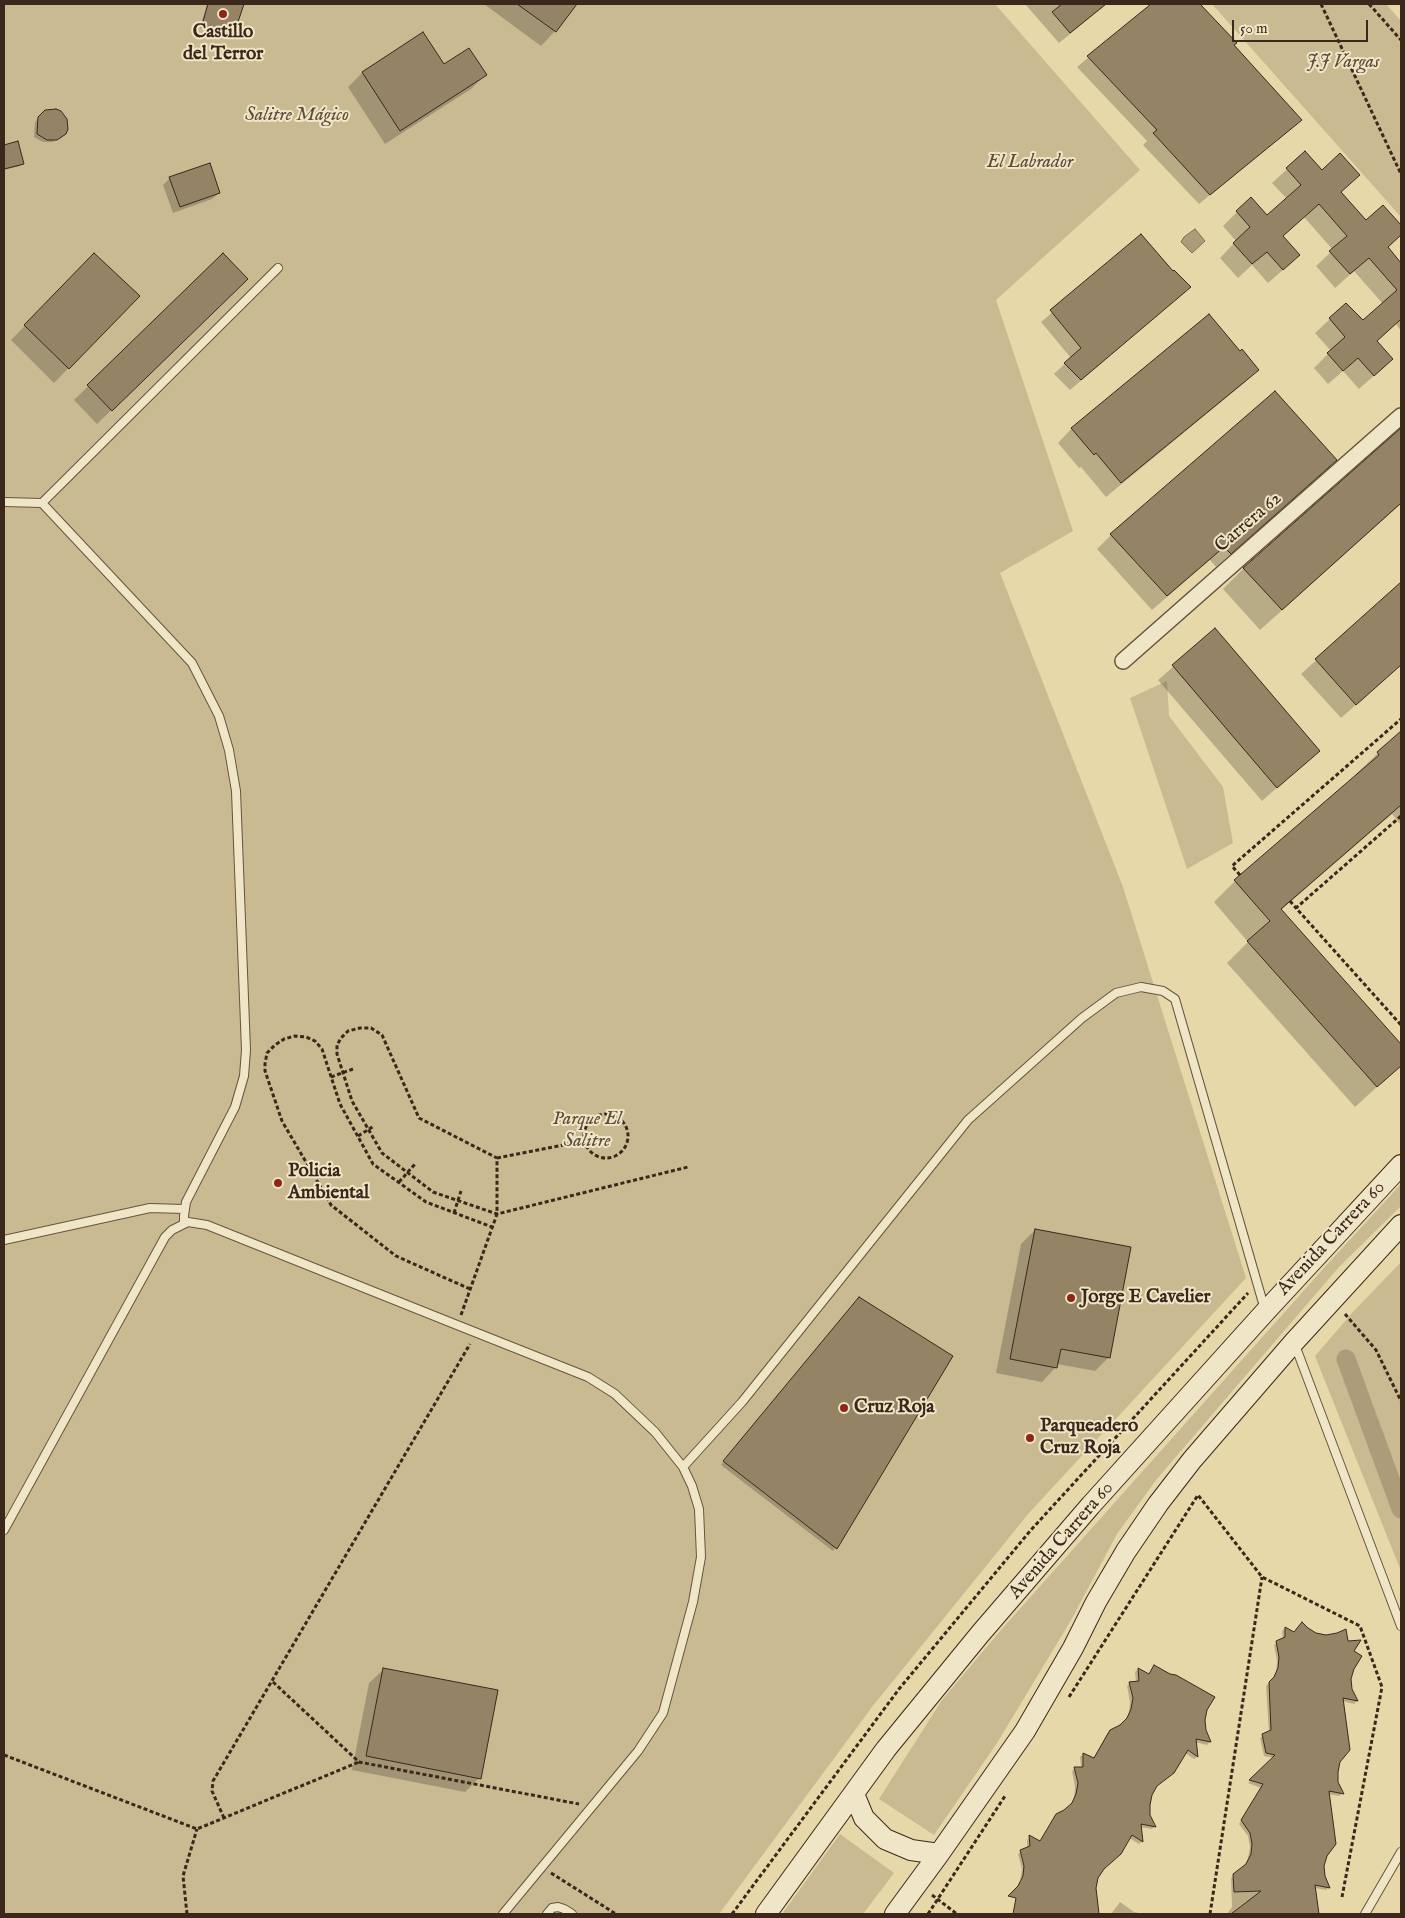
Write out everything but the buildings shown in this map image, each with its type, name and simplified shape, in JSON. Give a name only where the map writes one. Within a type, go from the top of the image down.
[{"type":"main road","name":"Avenida Carrera 60","points":[[766,1914],[886,1749],[980,1634],[1091,1505],[1401,1165]]},
{"type":"main road","points":[[895,1914],[1025,1731],[1073,1648],[1096,1602],[1126,1551],[1158,1504],[1192,1460],[1294,1342],[1401,1225]]},
{"type":"main road","points":[[854,1794],[864,1818],[885,1839],[911,1850],[939,1854]]},
{"type":"street","name":"Carrera 62","points":[[1123,662],[1401,416]]},
{"type":"lane","points":[[42,503],[278,268]]},
{"type":"lane","points":[[4,502],[42,503],[192,663],[219,716],[230,750],[236,791],[246,1050],[244,1076],[235,1107],[197,1178],[184,1209],[184,1224]]},
{"type":"lane","points":[[683,1467],[742,1402],[968,1120],[1082,1018],[1116,993],[1141,987],[1163,991],[1175,999],[1265,1312]]},
{"type":"lane","points":[[4,1240],[150,1208],[184,1209]]},
{"type":"lane","points":[[4,1530],[165,1237],[172,1230],[184,1224],[198,1222],[207,1224],[588,1377],[615,1394],[655,1432],[683,1467],[692,1486],[699,1509],[701,1557],[693,1602],[664,1714],[638,1751],[503,1914]]},
{"type":"lane","points":[[1294,1342],[1401,1626]]},
{"type":"lane","points":[[1365,1914],[1401,1852]]},
{"type":"lane","points":[[547,1914],[552,1908],[558,1907],[564,1908],[572,1914]]},
{"type":"path","points":[[1321,4],[1401,174]]},
{"type":"path","points":[[1369,4],[1401,40]]},
{"type":"path","points":[[1240,875],[1232,866],[1401,719]]},
{"type":"path","points":[[1296,908],[1401,816]]},
{"type":"path","points":[[1290,901],[1401,1025]]},
{"type":"path","points":[[584,1141],[497,1158],[419,1118],[382,1035],[371,1028],[360,1028],[348,1032],[341,1038],[338,1045],[337,1054],[352,1101],[382,1153],[433,1192],[457,1201],[497,1214],[688,1167]]},
{"type":"path","points":[[470,1289],[396,1256],[330,1205],[282,1121],[265,1071],[264,1064],[267,1053],[274,1045],[284,1039],[295,1036],[306,1037],[315,1041],[322,1049],[340,1104],[373,1164],[426,1202],[492,1227]]},
{"type":"path","points":[[331,1077],[353,1070]]},
{"type":"path","points":[[604,1114],[619,1118],[628,1130],[629,1137],[624,1150],[612,1158],[598,1157],[591,1153],[584,1141],[586,1126],[591,1120],[604,1114]]},
{"type":"path","points":[[358,1136],[374,1126]]},
{"type":"path","points":[[457,1324],[497,1214],[497,1158]]},
{"type":"path","points":[[399,1182],[415,1164]]},
{"type":"path","points":[[454,1213],[461,1192]]},
{"type":"path","points":[[732,1914],[899,1689],[1030,1531],[1257,1283]]},
{"type":"path","points":[[1343,1311],[1376,1350],[1401,1401]]},
{"type":"path","points":[[224,1818],[212,1790],[214,1781],[476,1332]]},
{"type":"path","points":[[1198,1495],[1262,1577],[1360,1626],[1382,1687],[1342,1898]]},
{"type":"path","points":[[1210,1914],[1262,1577]]},
{"type":"path","points":[[273,1682],[360,1762],[591,1807]]},
{"type":"path","points":[[4,1755],[197,1829],[360,1762]]},
{"type":"path","points":[[187,1914],[183,1876],[197,1829]]},
{"type":"path","points":[[542,1867],[616,1914]]},
{"type":"path","points":[[918,1884],[957,1914]]},
{"type":"green space","name":"Parque El Salitre","points":[[4,4],[995,4],[1140,170],[996,300],[1073,531],[1000,573],[1123,887],[1246,1278],[1029,1513],[872,1707],[719,1914],[4,1914]]},
{"type":"green space","name":"J.J Vargas","points":[[1212,4],[1386,4],[1401,21],[1401,217]]},
{"type":"green space","points":[[1167,681],[1169,716],[1223,787],[1233,843],[1187,869],[1130,698]]},
{"type":"green space","points":[[1401,1184],[1401,1206],[1339,1267],[1156,1480],[1117,1534],[1070,1622],[997,1743],[934,1835],[879,1799],[942,1700],[1001,1630]]},
{"type":"green space","points":[[1401,1262],[1401,1571],[1315,1356],[1353,1312]]},
{"type":"green space","points":[[840,1834],[894,1873],[863,1914],[782,1914]]},
{"type":"shaded area","points":[[1195,229],[1205,241],[1192,253],[1181,242],[1184,237]]},
{"type":"waterway","points":[[1346,1359],[1401,1509]]},
{"type":"place","name":"Castillo del Terror","points":[[223,14]]},
{"type":"place","name":"Policia Ambiental","points":[[278,1183]]},
{"type":"place","name":"Jorge E Cavelier","points":[[1071,1298]]},
{"type":"place","name":"Cruz Roja","points":[[844,1408]]},
{"type":"place","name":"Parqueadero Cruz Roja","points":[[1030,1438]]},
{"type":"park label","name":"Salitre Mágico","points":[[297,116]]},
{"type":"park label","name":"El Labrador","points":[[1030,163]]}]
